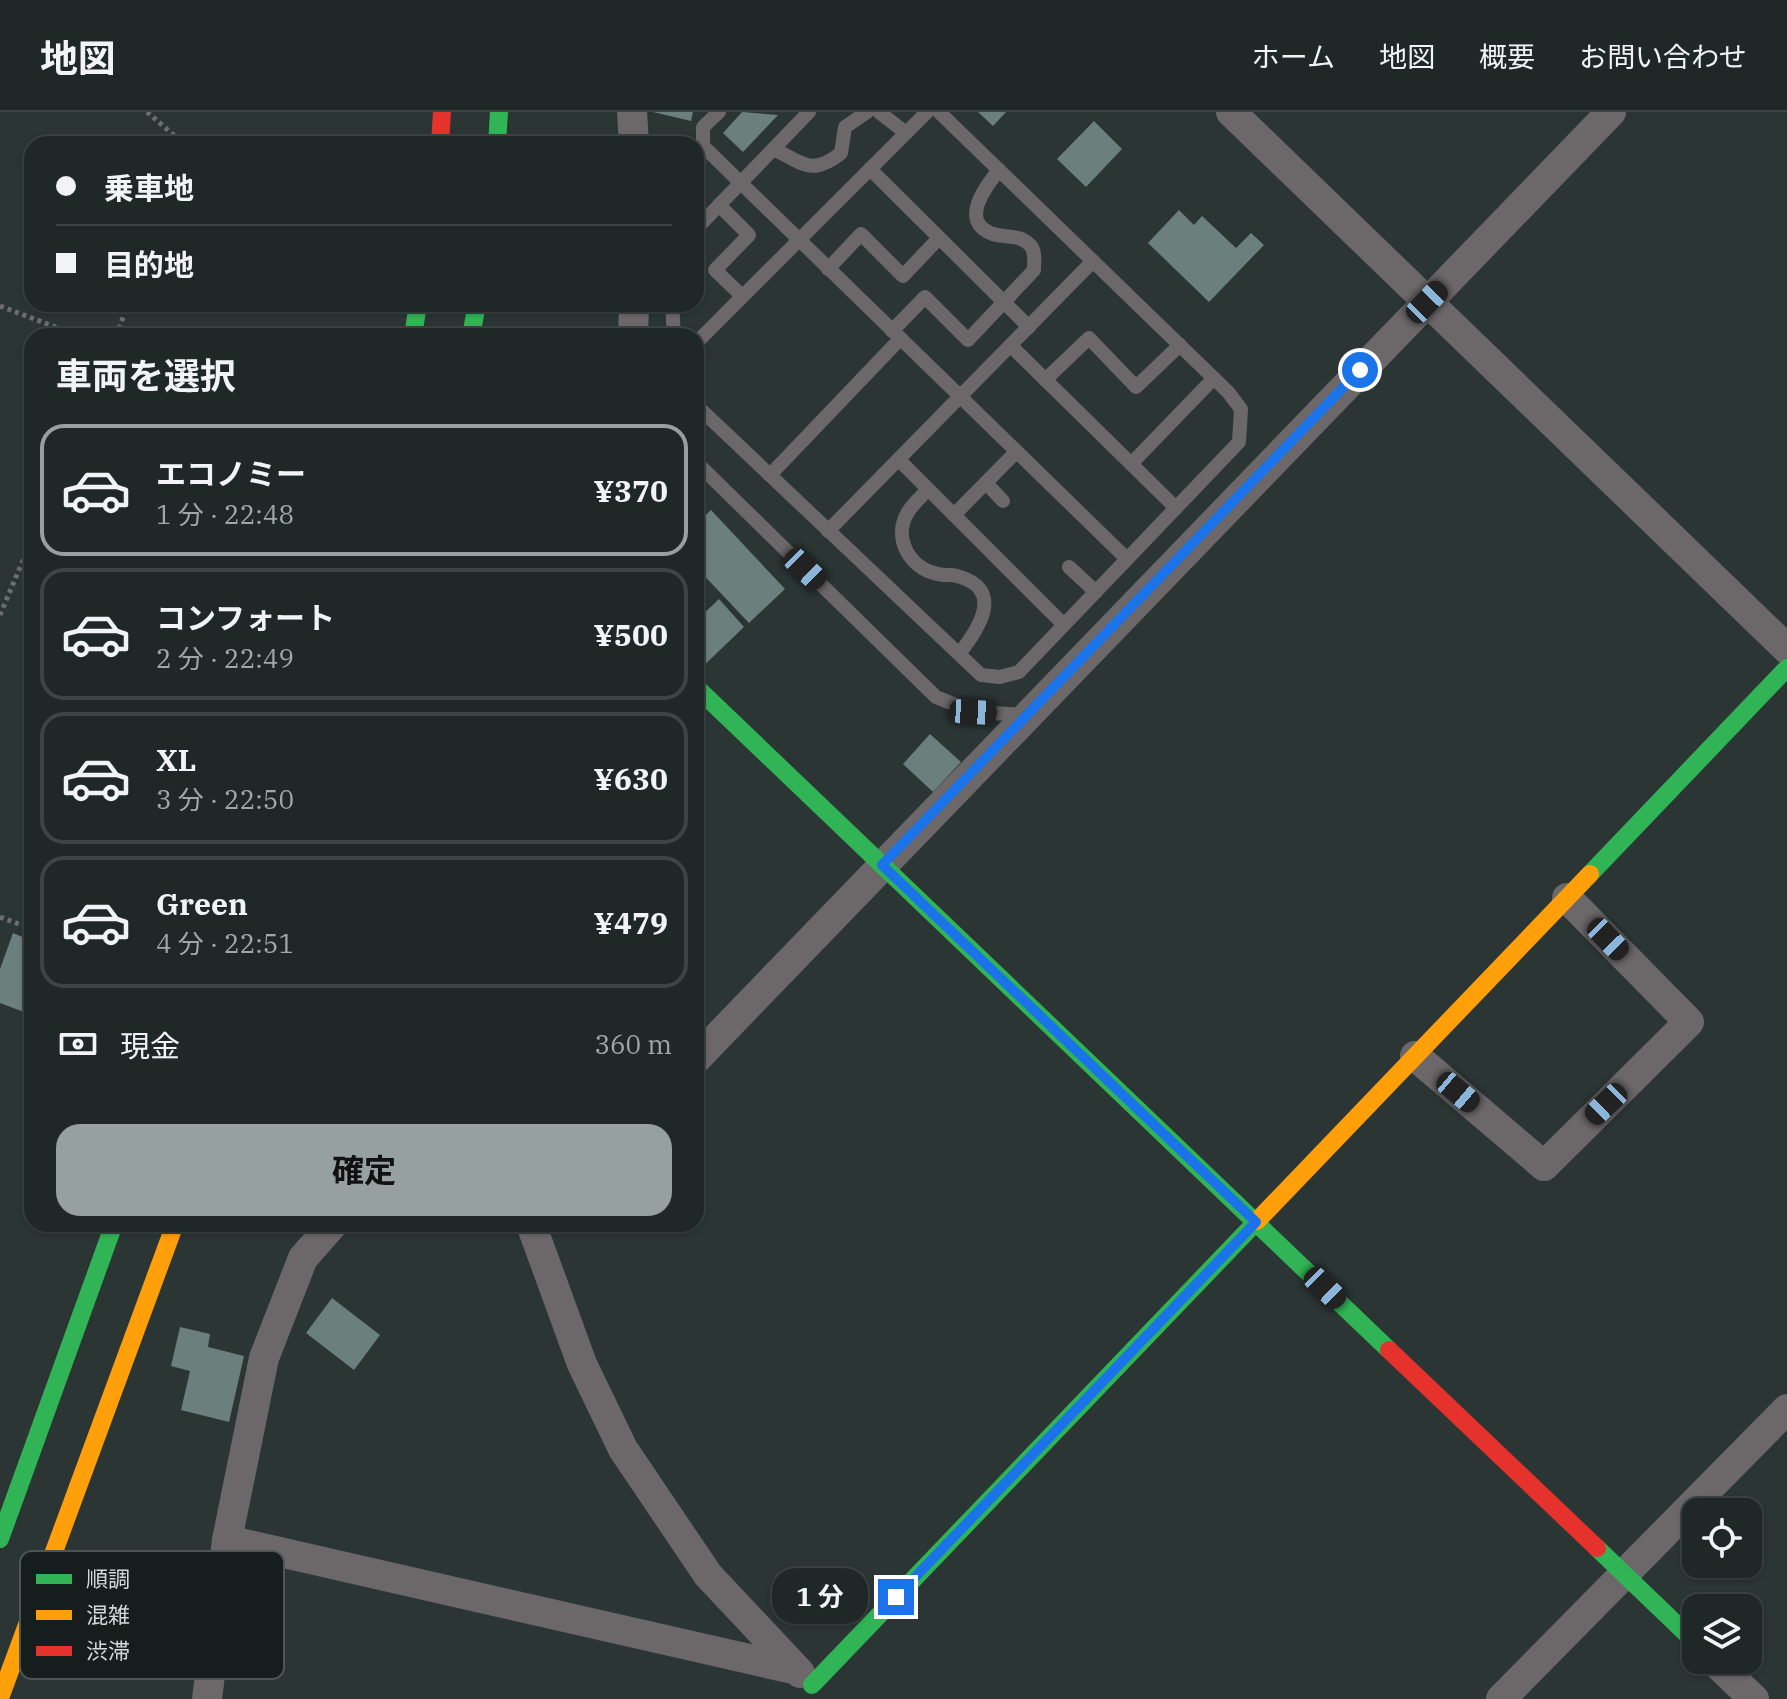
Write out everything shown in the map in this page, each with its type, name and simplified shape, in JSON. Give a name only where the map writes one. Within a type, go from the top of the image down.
[{"type":"main road","points":[[440,136],[442,112]]},
{"type":"main road","points":[[498,136],[499,112]]},
{"type":"main road","points":[[811,1685],[1787,668]]},
{"type":"main road","points":[[704,695],[1682,1630]]},
{"type":"main road","points":[[0,1539],[111,1232]]},
{"type":"main road","points":[[54,1551],[172,1232]]},
{"type":"main road","points":[[0,1698],[20,1644]]},
{"type":"street","points":[[632,112],[634,136]]},
{"type":"street","points":[[1231,112],[1787,649]]},
{"type":"street","points":[[704,1051],[1611,112]]},
{"type":"street","points":[[1415,1056],[1544,1166],[1689,1022],[1567,898]]},
{"type":"street","points":[[226,1551],[264,1358],[303,1258],[326,1232]]},
{"type":"street","points":[[535,1232],[582,1364],[623,1449],[708,1575],[811,1685]]},
{"type":"street","points":[[1501,1699],[1787,1409]]},
{"type":"street","points":[[227,1540],[271,1551]]},
{"type":"street","points":[[284,1554],[811,1685]]},
{"type":"street","points":[[1728,1674],[1754,1699]]},
{"type":"street","points":[[207,1699],[210,1679]]},
{"type":"lane","points":[[703,136],[703,127],[719,112]]},
{"type":"lane","points":[[774,149],[809,168],[826,164],[841,153],[845,127],[867,112]]},
{"type":"lane","points":[[879,112],[906,133]]},
{"type":"lane","points":[[704,335],[927,112]]},
{"type":"lane","points":[[704,413],[981,675],[1000,677],[1019,672],[1239,442],[1241,409],[1214,378],[939,112]]},
{"type":"lane","points":[[704,221],[774,149],[801,115]]},
{"type":"lane","points":[[704,147],[1127,559]]},
{"type":"lane","points":[[870,169],[1029,327]]},
{"type":"lane","points":[[770,475],[896,335],[925,297],[968,340],[1034,270],[1035,255],[1030,244],[1015,236],[991,234],[980,224],[976,209],[979,195],[999,170]]},
{"type":"lane","points":[[719,205],[749,235],[715,270],[742,296]]},
{"type":"lane","points":[[828,269],[861,234],[903,276],[939,238]]},
{"type":"lane","points":[[828,531],[1093,261]]},
{"type":"lane","points":[[1045,380],[1089,338],[1136,387],[1180,345]]},
{"type":"lane","points":[[1011,346],[1176,508]]},
{"type":"lane","points":[[1131,464],[1214,378]]},
{"type":"lane","points":[[954,515],[1016,452]]},
{"type":"lane","points":[[899,460],[1064,625]]},
{"type":"lane","points":[[704,470],[936,697],[973,712],[1028,715]]},
{"type":"lane","points":[[986,483],[1003,501]]},
{"type":"lane","points":[[928,489],[906,514],[902,539],[904,551],[921,567],[937,574],[956,575],[972,583],[981,594],[985,608],[981,626],[959,654]]},
{"type":"lane","points":[[1069,567],[1096,592]]},
{"type":"path","points":[[147,112],[175,136]]},
{"type":"path","points":[[0,306],[58,328]]},
{"type":"path","points":[[0,615],[24,558]]},
{"type":"path","points":[[0,917],[24,926]]},
{"type":"building","points":[[653,112],[693,112],[691,121]]},
{"type":"building","points":[[742,112],[778,115],[743,152],[723,133]]},
{"type":"building","points":[[978,112],[1006,112],[993,126]]},
{"type":"building","points":[[1094,121],[1122,149],[1086,187],[1057,159]]},
{"type":"building","points":[[1179,210],[1194,225],[1202,216],[1236,248],[1251,233],[1264,245],[1209,302],[1148,243]]},
{"type":"building","points":[[711,510],[785,589],[749,623],[704,575],[704,517]]},
{"type":"building","points":[[719,599],[744,627],[704,665],[704,613]]},
{"type":"building","points":[[930,734],[961,762],[933,792],[903,764]]},
{"type":"building","points":[[13,933],[24,938],[24,1012],[0,1003],[0,969]]},
{"type":"building","points":[[332,1298],[380,1335],[354,1370],[306,1333]]},
{"type":"building","points":[[180,1327],[210,1334],[208,1347],[244,1356],[229,1422],[181,1410],[190,1371],[171,1366]]},
{"type":"traffic: fast","points":[[498,136],[499,112]]},
{"type":"traffic: fast","points":[[414,328],[417,312]]},
{"type":"traffic: fast","points":[[472,328],[476,312]]},
{"type":"traffic: fast","points":[[1590,874],[1787,668]]},
{"type":"traffic: fast","points":[[704,695],[1389,1350]]},
{"type":"traffic: fast","points":[[812,1685],[1257,1221]]},
{"type":"traffic: fast","points":[[0,1539],[111,1232]]},
{"type":"traffic: fast","points":[[1597,1548],[1682,1630]]},
{"type":"traffic: slow","points":[[1257,1221],[1590,874]]},
{"type":"traffic: slow","points":[[54,1551],[172,1232]]},
{"type":"traffic: slow","points":[[0,1698],[20,1644]]},
{"type":"traffic: jam","points":[[440,136],[442,112]]},
{"type":"traffic: jam","points":[[1389,1350],[1597,1548]]},
{"type":"route","points":[[896,1597],[1256,1222],[882,865],[1360,370]]}]
